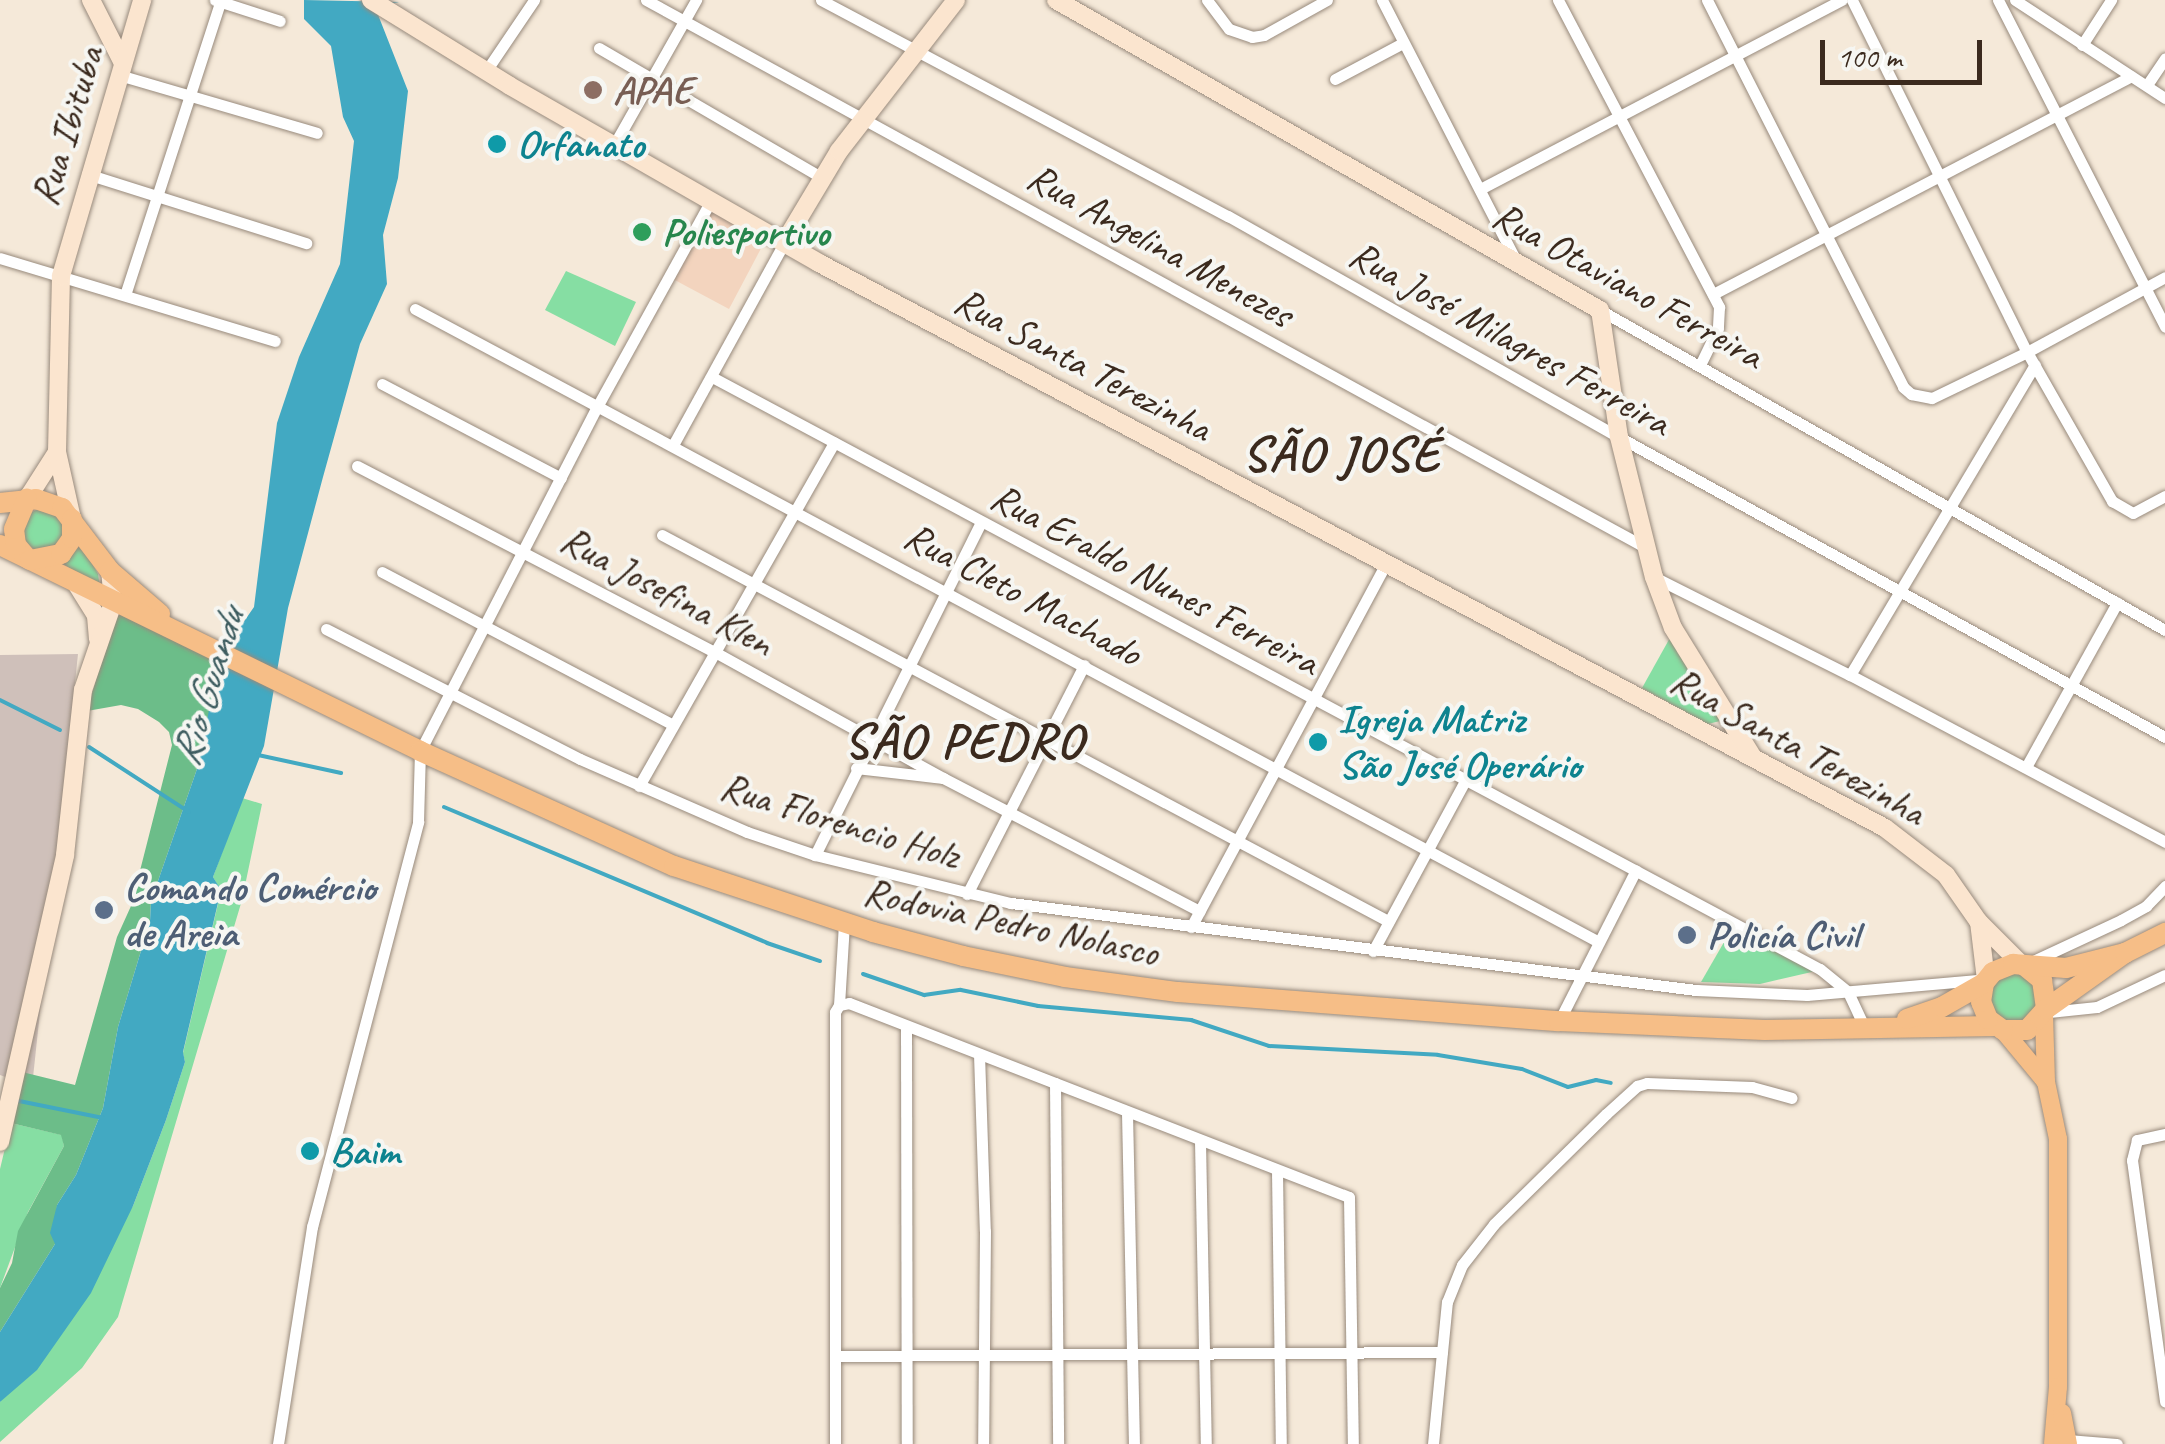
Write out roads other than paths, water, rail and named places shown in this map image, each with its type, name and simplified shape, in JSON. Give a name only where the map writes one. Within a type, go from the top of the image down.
[{"type":"highway","points":[[0,503],[27,500],[53,503],[72,519],[72,538],[61,554],[28,560],[16,545],[14,529],[27,500]]},
{"type":"highway","name":"Rodovia Pedro Nolasco","points":[[72,519],[110,571],[142,602],[193,637]]},
{"type":"highway","name":"Rodovia Pedro Nolasco","points":[[0,545],[420,751],[674,866],[962,956],[1065,977],[1178,992],[1559,1021],[1765,1030],[1999,1028]]},
{"type":"highway","points":[[2125,953],[2066,968],[2002,967],[1985,982],[1983,1011],[1999,1028],[2026,1030],[2125,953],[2165,933]]},
{"type":"highway","points":[[2025,966],[2042,980],[2045,1012]]},
{"type":"highway","name":"Rodovia Pedro Nolasco","points":[[1871,1027],[1942,1007],[1985,982]]},
{"type":"main road","points":[[2045,1012],[2046,1082],[2058,1139],[2058,1388],[2062,1443]]},
{"type":"main road","points":[[1999,1028],[2046,1082]]},
{"type":"street","points":[[91,0],[121,69],[191,97],[317,133]]},
{"type":"street","name":"Rua Ibituba","points":[[72,519],[56,452],[61,276],[142,0]]},
{"type":"street","name":"Rua Santa Terezinha","points":[[371,0],[784,243],[1752,756],[1913,846],[1946,874],[1978,922]]},
{"type":"street","points":[[486,71],[534,0]]},
{"type":"street","name":"Rua Angelina Menezes","points":[[646,0],[1644,546]]},
{"type":"street","points":[[614,145],[696,0]]},
{"type":"street","name":"Rua José Milagres Ferreira","points":[[821,0],[1228,216],[1619,438],[2165,737]]},
{"type":"street","points":[[673,445],[822,178],[956,0]]},
{"type":"street","name":"Rua Otaviano Ferreira","points":[[1056,0],[2165,630]]},
{"type":"street","points":[[1207,0],[1216,14],[1240,35],[1264,35],[1328,0]]},
{"type":"street","points":[[1382,0],[1517,262]]},
{"type":"street","points":[[1558,0],[1713,294],[1722,318],[1700,365]]},
{"type":"street","points":[[1708,0],[1903,388],[1920,398],[1932,398],[2028,352],[2165,277]]},
{"type":"street","points":[[1480,189],[1842,0]]},
{"type":"street","points":[[1852,0],[2035,366],[2112,501],[2132,513],[2165,496]]},
{"type":"street","points":[[1998,0],[2165,327]]},
{"type":"street","points":[[2015,0],[2165,98]]},
{"type":"street","points":[[2082,45],[2111,0]]},
{"type":"street","points":[[126,295],[219,1],[280,20]]},
{"type":"street","points":[[1335,79],[1403,42]]},
{"type":"street","points":[[599,48],[822,178]]},
{"type":"street","points":[[2146,85],[2165,58]]},
{"type":"street","points":[[1713,294],[1940,172],[2132,76]]},
{"type":"street","points":[[88,174],[306,243]]},
{"type":"street","points":[[278,1444],[312,1227],[418,822],[420,751],[598,405],[710,202]]},
{"type":"street","points":[[0,258],[275,341]]},
{"type":"street","name":"Rua Cleto Machado","points":[[416,308],[1597,941]]},
{"type":"street","points":[[1600,310],[1619,438],[1654,578],[1674,628],[1752,756]]},
{"type":"street","points":[[1850,675],[1947,506],[2035,366]]},
{"type":"street","name":"Rua Eraldo Nunes Ferreira","points":[[712,377],[980,524],[1820,969],[1848,992],[1871,1027]]},
{"type":"street","points":[[382,384],[560,478]]},
{"type":"street","points":[[639,786],[834,443]]},
{"type":"street","name":"Rua Ibituba","points":[[27,500],[56,452]]},
{"type":"street","name":"Rua Josefina Klen","points":[[358,466],[1200,911]]},
{"type":"street","points":[[815,855],[980,524]]},
{"type":"street","points":[[662,535],[1388,921]]},
{"type":"street","points":[[1191,927],[1386,564]]},
{"type":"street","points":[[0,1142],[65,855],[81,701],[113,603],[110,571]]},
{"type":"street","points":[[382,572],[671,724]]},
{"type":"street","points":[[1654,578],[1850,675],[2165,842]]},
{"type":"street","points":[[77,586],[96,616],[97,651]]},
{"type":"street","points":[[2026,768],[2117,603]]},
{"type":"street","name":"Rua Florencio Holz","points":[[326,629],[639,786],[747,832],[815,855],[967,894],[1191,927],[1726,992],[1848,992],[1985,982]]},
{"type":"street","points":[[967,894],[1084,666]]},
{"type":"street","points":[[1712,736],[1730,724]]},
{"type":"street","points":[[856,768],[944,778]]},
{"type":"street","points":[[1373,950],[1466,779]]},
{"type":"street","points":[[1559,1021],[1636,870]]},
{"type":"street","points":[[1978,922],[2025,966],[2146,906],[2165,886]]},
{"type":"street","points":[[835,1444],[834,1012],[839,1004],[844,922]]},
{"type":"street","points":[[1978,922],[1985,982]]},
{"type":"street","points":[[2045,1012],[2097,1007],[2165,975]]},
{"type":"street","points":[[839,1004],[850,1004],[1338,1192],[1352,1202],[1354,1444]]},
{"type":"street","points":[[906,1026],[907,1444]]},
{"type":"street","points":[[979,1054],[986,1231],[983,1444]]},
{"type":"street","points":[[1433,1444],[1447,1302],[1462,1266],[1494,1224],[1637,1086],[1672,1082],[1752,1087],[1792,1098]]},
{"type":"street","points":[[1055,1083],[1058,1444]]},
{"type":"street","points":[[1127,1112],[1134,1444]]},
{"type":"street","points":[[2165,1134],[2137,1140],[2132,1160],[2165,1402]]},
{"type":"street","points":[[1200,1141],[1206,1444]]},
{"type":"street","points":[[1277,1171],[1281,1444]]},
{"type":"street","points":[[837,1356],[1442,1352]]},
{"type":"street","points":[[2062,1443],[2116,1444]]},
{"type":"water","points":[[304,0],[399,2],[375,7],[408,91],[398,178],[383,235],[387,284],[360,344],[288,608],[264,746],[213,877],[221,890],[183,1052],[185,1062],[166,1120],[133,1206],[91,1293],[37,1370],[0,1402],[0,1332],[55,1244],[50,1233],[57,1205],[76,1175],[103,1108],[118,1027],[150,921],[151,901],[197,769],[216,676],[229,643],[254,607],[277,423],[299,357],[340,264],[354,141],[343,117],[331,46],[304,19]]},
{"type":"waterway","points":[[0,700],[60,730]]},
{"type":"waterway","points":[[89,747],[189,812]]},
{"type":"waterway","points":[[258,755],[341,773]]},
{"type":"waterway","points":[[444,807],[767,943],[820,961]]},
{"type":"waterway","points":[[863,974],[924,995],[961,990],[1038,1006],[1191,1020],[1269,1046],[1438,1055],[1522,1069],[1568,1087],[1596,1080],[1611,1083]]},
{"type":"waterway","points":[[14,1100],[103,1118]]},
{"type":"place","name":"APAE","points":[[593,90]]},
{"type":"place","name":"Orfanato","points":[[497,144]]},
{"type":"place","name":"Poliesportivo","points":[[642,232]]},
{"type":"place","name":"Igreja Matriz São José Operário","points":[[1318,742]]},
{"type":"place","name":"Comando Comércio de Areia","points":[[104,910]]},
{"type":"place","name":"Policía Civil","points":[[1687,935]]},
{"type":"place","name":"Baim","points":[[310,1151]]},
{"type":"district","name":"SÃO JOSÉ","points":[[1342,454]]},
{"type":"district","name":"SÃO PEDRO","points":[[964,741]]},
{"type":"water label","name":"Rio Guandu","points":[[208,687]]}]
